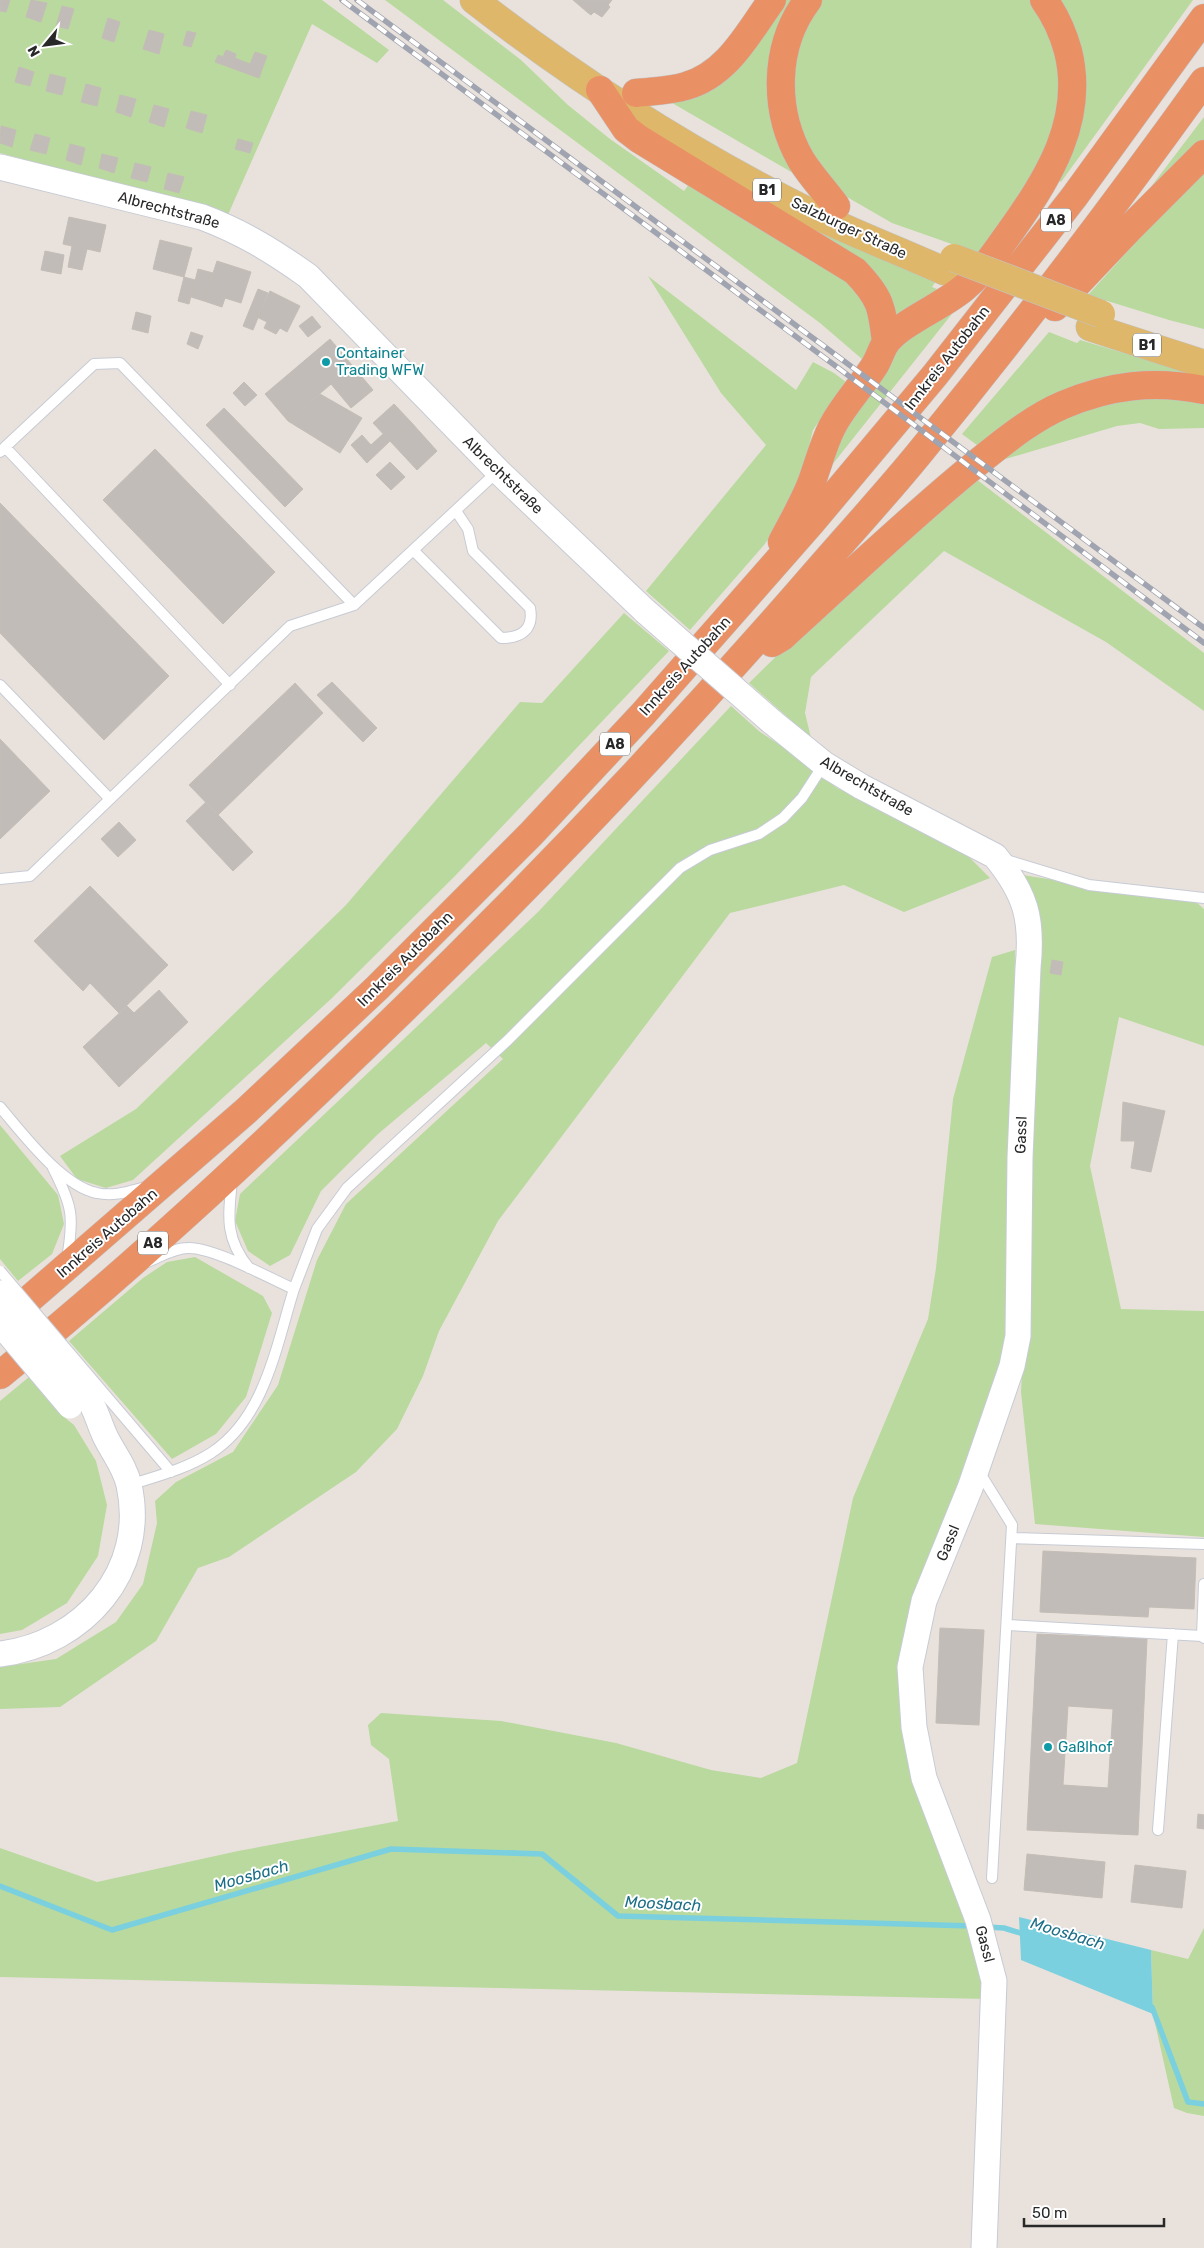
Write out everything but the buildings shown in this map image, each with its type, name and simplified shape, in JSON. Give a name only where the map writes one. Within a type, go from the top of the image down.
[{"type":"highway","points":[[636,93],[687,86],[705,78],[723,65],[740,46],[772,0]]},
{"type":"highway","points":[[808,0],[794,23],[785,52],[780,81],[782,110],[789,136],[802,161],[836,206]]},
{"type":"highway","points":[[765,577],[810,486],[832,428],[852,396],[875,365],[886,343],[900,330],[951,300],[968,285],[1032,203],[1049,173],[1065,137],[1073,101],[1073,70],[1065,39],[1051,9],[1044,0]]},
{"type":"highway","name":"Innkreis Autobahn","points":[[0,1324],[247,1110],[377,988],[531,834],[643,714],[765,577],[935,375],[1074,197],[1204,18]]},
{"type":"highway","name":"A8","points":[[0,1375],[119,1273],[290,1120],[501,915],[567,846],[734,666],[914,459],[1122,196],[1204,81]]},
{"type":"highway","points":[[600,90],[626,128],[639,139],[855,271],[872,289],[882,310],[886,343]]},
{"type":"highway","points":[[1021,325],[1055,307],[1204,154]]},
{"type":"highway","points":[[734,666],[782,637],[947,488],[998,446],[1032,422],[1061,406],[1098,393],[1138,384],[1179,385],[1204,390]]},
{"type":"main road","name":"Salzburger Straße","points":[[474,0],[547,54],[600,90],[736,174],[810,212],[1204,364]]},
{"type":"main road","name":"Salzburger Straße","points":[[501,0],[552,37],[636,93],[722,146],[949,265]]},
{"type":"main road","name":"Salzburger Straße","points":[[1095,321],[1204,346]]},
{"type":"street","name":"Albrechtstraße","points":[[0,167],[202,217],[229,227],[272,250],[308,276],[498,471],[646,611],[771,720],[824,764],[862,787],[987,852]]},
{"type":"street","name":"Gassl","points":[[984,2248],[994,1981],[980,1927],[924,1778],[914,1727],[910,1667],[924,1600],[970,1488],[1012,1366],[1018,1336],[1020,1158],[1028,968],[1031,939],[1026,907],[1009,874],[987,852]]},
{"type":"street","points":[[0,1293],[84,1394]]},
{"type":"street","points":[[0,1324],[84,1394]]},
{"type":"street","points":[[0,1654],[33,1647],[62,1634],[85,1618],[105,1596],[122,1566],[130,1534],[131,1503],[129,1485],[116,1452],[106,1438],[78,1416],[84,1394]]},
{"type":"lane","points":[[230,685],[2,449],[94,364],[120,364],[354,606]]},
{"type":"lane","points":[[0,879],[30,876],[290,626],[354,606],[498,471]]},
{"type":"lane","points":[[413,550],[501,638],[514,638],[526,630],[532,619],[530,608],[473,551],[468,529],[456,511]]},
{"type":"lane","points":[[0,685],[110,799]]},
{"type":"lane","points":[[129,1485],[171,1472],[212,1452],[230,1437],[246,1419],[264,1386],[294,1289],[317,1229],[347,1188],[507,1041],[680,868],[710,850],[759,834],[783,818],[802,798],[824,764]]},
{"type":"lane","points":[[987,852],[1089,885],[1204,898]]},
{"type":"lane","points":[[0,1108],[51,1165],[79,1186],[96,1193],[115,1194],[164,1183]]},
{"type":"lane","points":[[51,1165],[67,1196],[71,1215],[71,1231],[65,1269]]},
{"type":"lane","points":[[232,1172],[228,1215],[232,1240],[239,1255],[250,1269]]},
{"type":"lane","points":[[119,1273],[179,1249],[188,1248],[206,1251],[294,1289]]},
{"type":"lane","points":[[0,1271],[84,1394],[171,1472]]},
{"type":"lane","points":[[976,1467],[1012,1525],[1008,1625],[992,1878]]},
{"type":"lane","points":[[1012,1538],[1204,1544]]},
{"type":"lane","points":[[1008,1625],[1203,1637],[1204,1584]]},
{"type":"lane","points":[[1158,1830],[1172,1634]]},
{"type":"green space","points":[[0,0],[322,0],[389,50],[377,63],[312,24],[227,217],[206,209],[0,153]]},
{"type":"green space","points":[[385,0],[443,0],[521,60],[568,105],[610,139],[684,191],[692,180],[850,279],[871,309],[877,336],[869,365],[820,323]]},
{"type":"green space","points":[[781,0],[797,0],[783,26],[805,180],[667,100]]},
{"type":"green space","points":[[818,0],[1033,0],[1056,41],[1064,104],[1044,165],[983,255],[892,223],[847,197],[818,171],[798,138],[792,61]]},
{"type":"green space","points":[[1057,0],[1193,0],[1061,182],[1057,179],[1073,146]]},
{"type":"green space","points":[[1204,117],[1204,142],[1144,196]]},
{"type":"green space","points":[[1204,171],[1204,329],[1088,295],[1158,218]]},
{"type":"green space","points":[[775,204],[936,281],[932,287],[945,292],[894,321]]},
{"type":"green space","points":[[648,276],[796,390],[813,362],[846,382],[813,430],[795,502],[764,545],[690,630],[646,591],[766,445],[721,393]]},
{"type":"green space","points":[[959,305],[828,470],[846,416],[909,333]]},
{"type":"green space","points":[[1049,332],[1077,343],[1080,340],[1195,374],[1145,372],[981,448],[962,434]]},
{"type":"green space","points":[[1139,396],[1204,398],[1204,428],[1159,429],[1140,423],[1117,426],[999,461],[1036,427],[1086,405]]},
{"type":"green space","points":[[972,476],[1204,653],[1204,711],[1106,642],[944,551],[811,677],[805,713],[811,738],[749,683],[841,593]]},
{"type":"green space","points":[[624,613],[669,651],[455,876],[331,999],[133,1180],[106,1188],[77,1179],[60,1156],[136,1109],[346,905],[520,702],[542,703]]},
{"type":"green space","points":[[731,706],[760,732],[789,751],[837,788],[956,844],[990,878],[904,912],[844,885],[730,913],[498,1221],[439,1331],[423,1376],[397,1429],[356,1472],[229,1557],[198,1568],[156,1641],[60,1707],[0,1709],[0,1667],[56,1659],[116,1622],[143,1584],[157,1523],[155,1501],[176,1482],[233,1452],[278,1385],[317,1260],[346,1204],[503,1059],[486,1043],[378,1134],[321,1191],[290,1255],[270,1266],[248,1251],[235,1221],[240,1194],[538,912]]},
{"type":"green space","points":[[1010,873],[1196,902],[1204,909],[1204,1046],[1119,1017],[1090,1166],[1121,1309],[1204,1311],[1204,1537],[1035,1524],[1021,1392],[1038,972]]},
{"type":"green space","points":[[1015,950],[1011,1293],[1002,1369],[952,1498],[913,1613],[902,1704],[977,1936],[987,1999],[0,1977],[0,1848],[97,1882],[238,1851],[398,1821],[389,1759],[371,1745],[368,1725],[381,1713],[501,1721],[616,1743],[711,1770],[761,1778],[797,1763],[853,1498],[928,1319],[936,1268],[953,1099],[992,957]]},
{"type":"green space","points":[[0,1125],[58,1195],[64,1224],[52,1254],[18,1281],[0,1259]]},
{"type":"green space","points":[[195,1257],[263,1296],[272,1313],[246,1397],[216,1434],[172,1459],[69,1341],[143,1278],[167,1262]]},
{"type":"green space","points":[[29,1377],[60,1414],[74,1425],[96,1461],[107,1505],[98,1556],[67,1603],[22,1630],[0,1634],[0,1401]]},
{"type":"green space","points":[[1204,1928],[1204,2116],[1174,2108],[1153,2014],[1151,1950],[1188,1959]]},
{"type":"water","points":[[1019,1917],[1151,1950],[1153,2014],[1021,1960]]},
{"type":"waterway","name":"Moosbach","points":[[0,1886],[112,1930],[391,1849],[542,1854],[618,1916],[973,1926]]},
{"type":"waterway","name":"Moosbach","points":[[987,1927],[1004,1928],[1027,1935]]},
{"type":"waterway","name":"Moosbach","points":[[1152,2007],[1188,2102],[1204,2104]]},
{"type":"railway","points":[[342,0],[837,367],[1204,643]]},
{"type":"railway","points":[[357,0],[1204,628]]},
{"type":"place","name":"Container Trading WFW","points":[[326,362]]},
{"type":"place","name":"Gaßlhof","points":[[1048,1747]]}]
